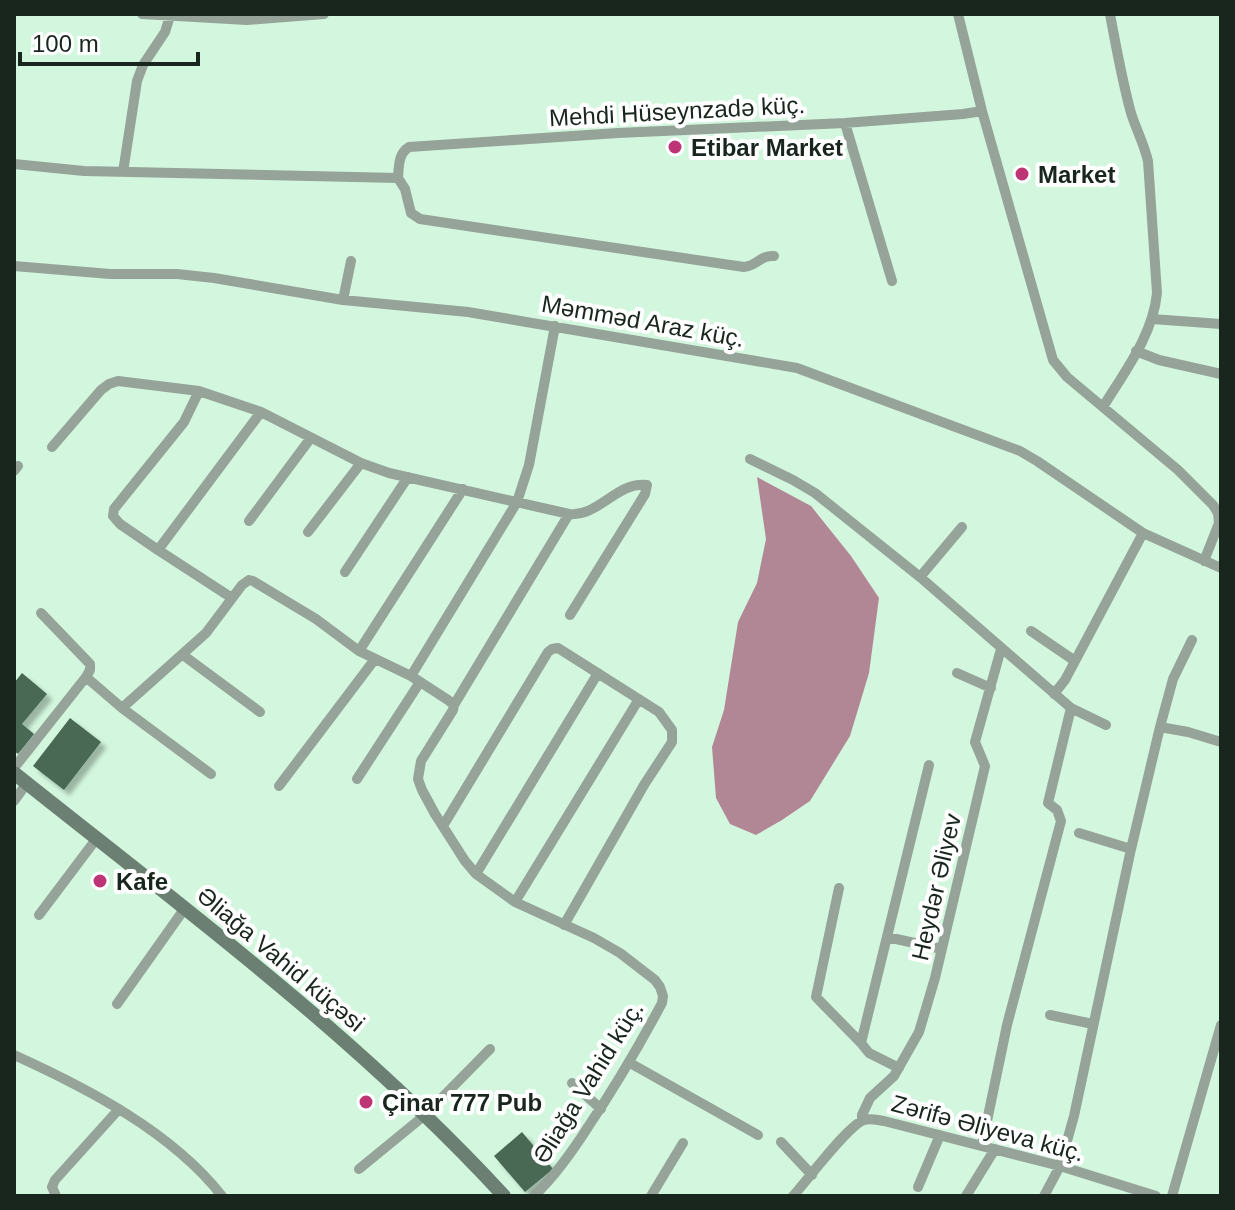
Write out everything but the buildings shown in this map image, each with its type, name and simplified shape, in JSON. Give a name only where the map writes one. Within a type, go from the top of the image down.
[{"type":"main road","name":"Əliağa Vahid küçəsi","points":[[14,770],[312,1011],[425,1115],[504,1196]]},
{"type":"street","points":[[142,14],[247,20],[324,14]]},
{"type":"street","points":[[958,14],[982,111],[1053,360],[1067,377],[1178,470],[1213,505],[1219,523],[1204,561]]},
{"type":"street","points":[[1103,407],[1149,330],[1157,293],[1148,161],[1122,80],[1110,14]]},
{"type":"street","points":[[123,172],[137,81],[143,65],[165,32],[170,16]]},
{"type":"street","name":"Mehdi Hüseynzadə küç.","points":[[398,178],[400,157],[403,150],[409,147],[618,133],[845,123],[982,111]]},
{"type":"street","points":[[845,123],[892,281]]},
{"type":"street","points":[[14,164],[84,171],[398,178],[405,189],[411,213],[420,219],[744,267],[766,256],[774,256]]},
{"type":"street","points":[[343,300],[351,261]]},
{"type":"street","name":"Məmməd Araz küç.","points":[[14,266],[110,274],[189,275],[343,300],[468,312],[797,368],[1020,451],[1143,533],[1221,568]]},
{"type":"street","points":[[1152,319],[1221,324]]},
{"type":"street","points":[[357,779],[517,502],[529,465],[555,326]]},
{"type":"street","points":[[1136,351],[1159,360],[1221,374]]},
{"type":"street","points":[[52,447],[101,390],[118,381],[199,391],[261,412],[310,439],[389,473],[569,514],[589,512],[624,489],[645,484],[648,487],[570,615]]},
{"type":"street","points":[[199,391],[184,422],[114,509],[113,516],[120,524],[232,598]]},
{"type":"street","points":[[158,550],[261,412]]},
{"type":"street","points":[[249,521],[310,439]]},
{"type":"street","points":[[750,459],[815,493],[920,577],[1071,708],[1106,725]]},
{"type":"street","points":[[308,532],[361,463]]},
{"type":"street","points":[[345,572],[408,477]]},
{"type":"street","points":[[359,651],[463,489]]},
{"type":"street","points":[[122,708],[206,633],[249,580],[316,619],[359,651],[416,679],[454,705],[569,514]]},
{"type":"street","points":[[920,577],[962,527]]},
{"type":"street","points":[[1054,694],[1065,680],[1143,533]]},
{"type":"street","points":[[14,770],[90,670],[90,664],[41,613]]},
{"type":"street","points":[[1031,631],[1075,661]]},
{"type":"street","points":[[1044,1196],[1060,1166],[1074,1116],[1160,727],[1173,679],[1192,640]]},
{"type":"street","points":[[443,826],[552,649],[558,648],[659,712],[672,730],[672,742],[564,925]]},
{"type":"street","name":"Heydər Əliyev","points":[[862,1121],[870,1098],[894,1076],[919,1032],[985,766],[975,742],[1001,649]]},
{"type":"street","points":[[183,655],[260,712]]},
{"type":"street","points":[[279,786],[375,659]]},
{"type":"street","points":[[476,874],[598,673]]},
{"type":"street","points":[[957,673],[991,688]]},
{"type":"street","points":[[86,677],[122,708],[211,774]]},
{"type":"street","points":[[515,902],[639,699]]},
{"type":"street","name":"Əliağa Vahid küç.","points":[[454,705],[421,761],[418,779],[435,814],[476,874],[515,902],[620,953],[655,980],[663,996],[630,1063],[601,1109],[566,1161],[534,1196]]},
{"type":"street","points":[[982,1145],[1007,1025],[1061,821],[1057,810],[1048,803],[1071,708]]},
{"type":"street","points":[[1160,727],[1221,742]]},
{"type":"street","points":[[861,1043],[929,765]]},
{"type":"street","points":[[14,801],[27,783]]},
{"type":"street","points":[[1079,833],[1131,849]]},
{"type":"street","points":[[39,915],[97,838]]},
{"type":"street","points":[[839,888],[816,997],[869,1053],[899,1068]]},
{"type":"street","points":[[117,1004],[185,908]]},
{"type":"street","points":[[887,937],[942,949]]},
{"type":"street","points":[[1050,1015],[1093,1024]]},
{"type":"street","points":[[1172,1196],[1221,1025]]},
{"type":"street","points":[[359,1169],[425,1115],[490,1049]]},
{"type":"street","points":[[14,1055],[119,1109],[153,1131],[201,1171],[222,1196]]},
{"type":"street","points":[[630,1063],[758,1135]]},
{"type":"street","points":[[572,1083],[601,1109]]},
{"type":"street","points":[[56,1196],[52,1187],[55,1180],[119,1109]]},
{"type":"street","name":"Zərifə Əliyeva küç.","points":[[793,1196],[850,1130],[862,1121],[884,1121],[982,1145],[1060,1166],[1131,1193],[1156,1196]]},
{"type":"street","points":[[918,1187],[940,1135]]},
{"type":"street","points":[[781,1142],[812,1175]]},
{"type":"street","points":[[651,1196],[683,1143]]},
{"type":"street","points":[[966,1196],[995,1149]]},
{"type":"shaded area","points":[[757,477],[811,506],[851,556],[879,598],[869,673],[850,736],[810,801],[756,835],[730,824],[716,798],[712,747],[724,710],[738,622],[757,583],[766,539]]},
{"type":"place","name":"Etibar Market","points":[[675,147]]},
{"type":"place","name":"Market","points":[[1022,174]]},
{"type":"place","name":"Kafe","points":[[100,881]]},
{"type":"place","name":"Çinar 777 Pub","points":[[366,1102]]}]
